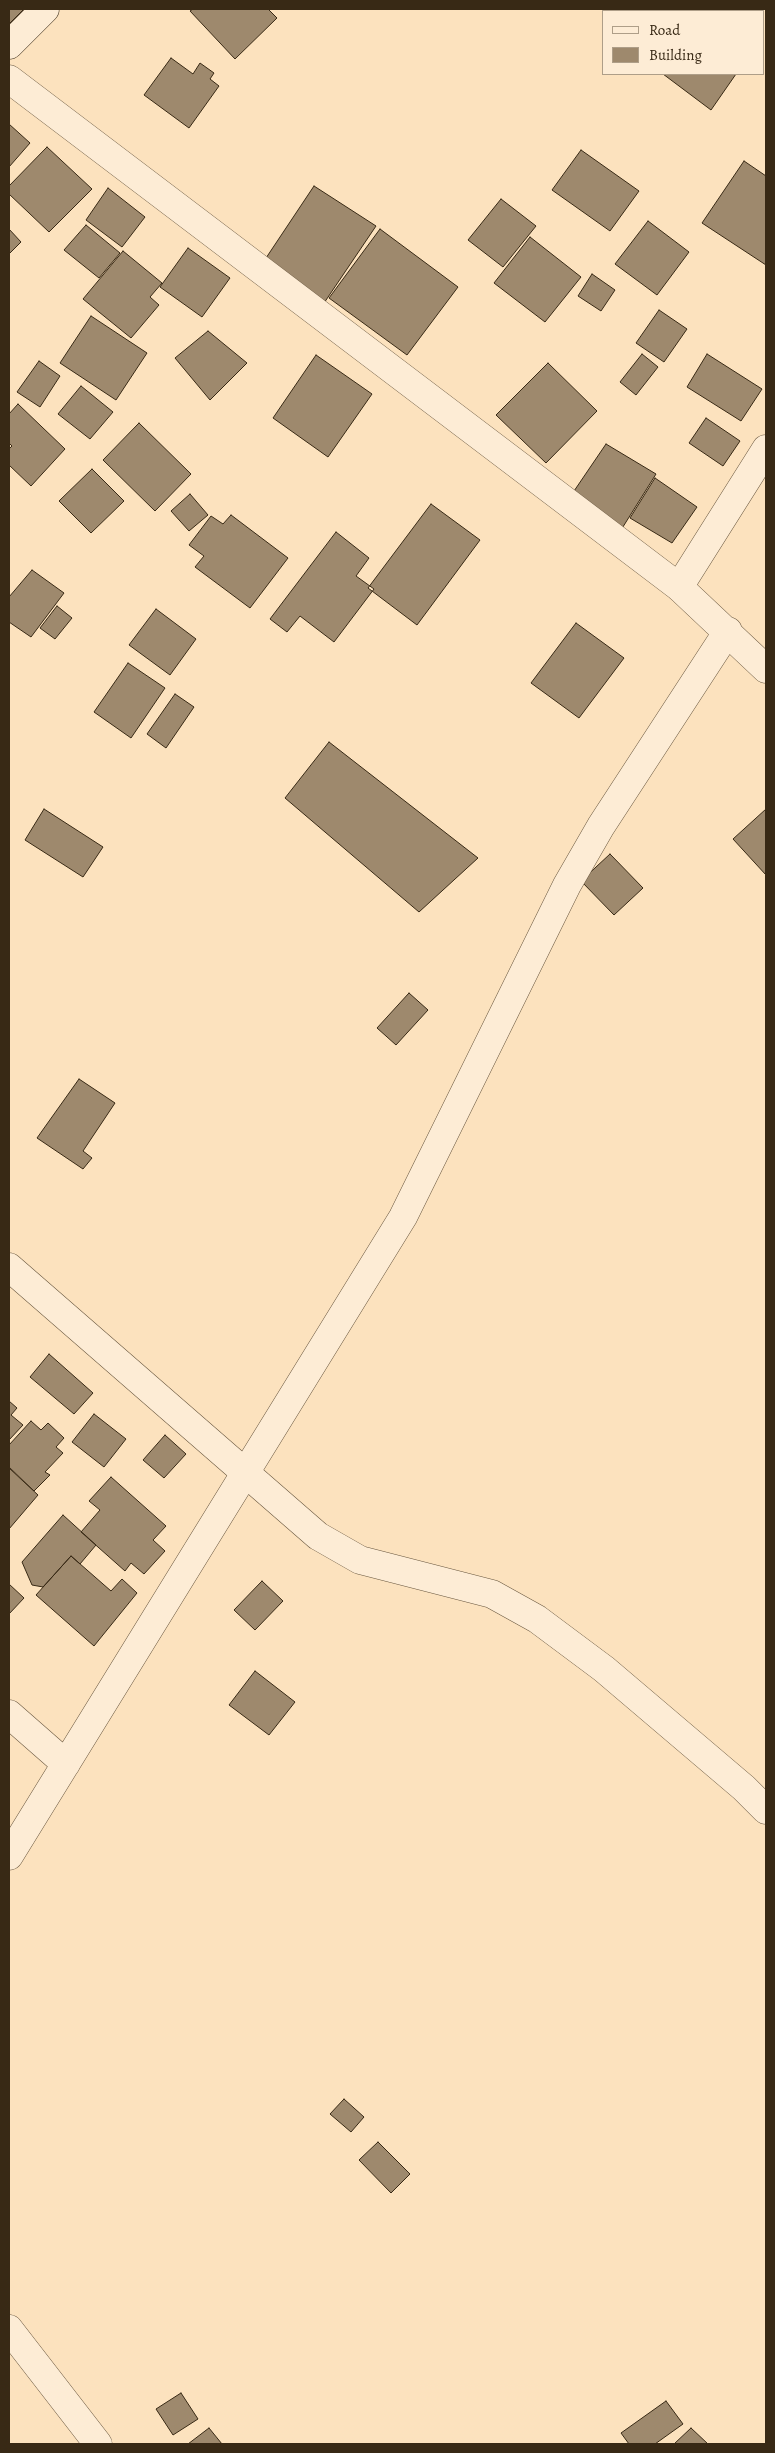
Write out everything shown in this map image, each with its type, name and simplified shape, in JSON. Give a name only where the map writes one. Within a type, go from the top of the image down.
[{"type":"street","points":[[9,45],[45,9]]},
{"type":"street","points":[[9,79],[679,587],[728,630],[766,669]]},
{"type":"street","points":[[679,587],[766,449]]},
{"type":"street","points":[[9,1856],[403,1217],[567,884],[601,826],[728,630]]},
{"type":"street","points":[[9,1267],[318,1536],[360,1560],[492,1594],[537,1619],[611,1675],[744,1788],[766,1810]]},
{"type":"street","points":[[9,1714],[66,1764]]},
{"type":"street","points":[[9,2329],[98,2444]]},
{"type":"building","points":[[9,9],[24,9],[9,24]]},
{"type":"building","points":[[193,9],[268,9],[277,18],[235,59],[190,11]]},
{"type":"building","points":[[171,58],[193,74],[200,63],[214,73],[210,79],[219,86],[189,128],[144,95]]},
{"type":"building","points":[[664,75],[735,75],[711,110]]},
{"type":"building","points":[[9,124],[30,143],[9,167]]},
{"type":"building","points":[[47,147],[92,189],[49,232],[9,194],[9,186]]},
{"type":"building","points":[[581,150],[639,191],[610,231],[552,190]]},
{"type":"building","points":[[744,161],[766,176],[766,265],[702,223]]},
{"type":"building","points":[[314,186],[376,226],[322,306],[264,261]]},
{"type":"building","points":[[108,188],[145,217],[122,247],[86,220]]},
{"type":"building","points":[[501,199],[536,226],[503,267],[468,240]]},
{"type":"building","points":[[648,221],[689,252],[657,295],[615,264]]},
{"type":"building","points":[[86,225],[120,253],[99,278],[64,250]]},
{"type":"building","points":[[9,229],[21,242],[9,254]]},
{"type":"building","points":[[380,229],[458,287],[407,355],[329,298]]},
{"type":"building","points":[[530,237],[581,277],[545,322],[494,283]]},
{"type":"building","points":[[188,248],[230,278],[202,317],[160,287]]},
{"type":"building","points":[[123,251],[162,283],[150,297],[159,305],[131,338],[83,299]]},
{"type":"building","points":[[592,274],[615,290],[601,311],[578,296]]},
{"type":"building","points":[[659,310],[687,329],[664,362],[636,343]]},
{"type":"building","points":[[91,316],[147,353],[116,400],[60,363]]},
{"type":"building","points":[[208,331],[247,363],[210,400],[175,358]]},
{"type":"building","points":[[642,354],[658,367],[636,395],[620,382]]},
{"type":"building","points":[[707,354],[762,389],[741,421],[687,387]]},
{"type":"building","points":[[316,355],[372,394],[328,457],[273,418]]},
{"type":"building","points":[[39,361],[60,376],[40,407],[17,392]]},
{"type":"building","points":[[548,363],[597,411],[546,463],[496,415]]},
{"type":"building","points":[[81,386],[113,412],[90,439],[58,414]]},
{"type":"building","points":[[18,404],[65,449],[31,486],[9,465],[9,449],[12,446],[9,443],[9,414]]},
{"type":"building","points":[[706,418],[740,441],[723,466],[689,443]]},
{"type":"building","points":[[139,423],[191,474],[155,511],[103,460]]},
{"type":"building","points":[[606,444],[656,474],[621,530],[572,494]]},
{"type":"building","points":[[92,469],[124,501],[91,533],[59,501]]},
{"type":"building","points":[[655,478],[697,507],[672,543],[630,518]]},
{"type":"building","points":[[190,494],[208,515],[189,531],[171,511]]},
{"type":"building","points":[[431,504],[480,540],[417,625],[368,588]]},
{"type":"building","points":[[231,515],[288,558],[250,608],[195,567],[204,556],[189,545],[211,516],[223,524]]},
{"type":"building","points":[[336,532],[369,558],[356,576],[374,589],[334,642],[300,616],[287,632],[270,619]]},
{"type":"building","points":[[32,570],[64,593],[31,637],[9,622],[9,597]]},
{"type":"building","points":[[57,606],[72,618],[55,639],[40,628]]},
{"type":"building","points":[[156,609],[196,639],[170,675],[129,645]]},
{"type":"building","points":[[576,623],[624,658],[579,718],[531,683]]},
{"type":"building","points":[[128,663],[165,688],[131,738],[94,712]]},
{"type":"building","points":[[175,694],[194,707],[166,748],[147,734]]},
{"type":"building","points":[[329,742],[478,858],[419,912],[285,798]]},
{"type":"building","points":[[44,809],[103,847],[83,877],[25,840]]},
{"type":"building","points":[[766,809],[766,875],[733,839]]},
{"type":"building","points":[[610,854],[643,888],[614,915],[581,881]]},
{"type":"building","points":[[409,993],[428,1010],[396,1045],[377,1028]]},
{"type":"building","points":[[79,1079],[115,1103],[83,1151],[92,1158],[83,1169],[37,1138]]},
{"type":"building","points":[[49,1354],[93,1393],[74,1414],[30,1377]]},
{"type":"building","points":[[9,1401],[17,1408],[11,1415],[23,1425],[9,1440]]},
{"type":"building","points":[[94,1414],[126,1439],[104,1467],[72,1442]]},
{"type":"building","points":[[31,1421],[41,1430],[48,1423],[64,1438],[56,1447],[63,1453],[45,1472],[50,1475],[34,1491],[9,1467],[9,1445]]},
{"type":"building","points":[[165,1435],[186,1454],[164,1478],[143,1460]]},
{"type":"building","points":[[9,1468],[38,1495],[9,1529]]},
{"type":"building","points":[[111,1477],[166,1526],[153,1540],[165,1551],[144,1574],[131,1563],[125,1571],[81,1532],[100,1510],[89,1501]]},
{"type":"building","points":[[63,1515],[96,1545],[80,1564],[71,1556],[43,1587],[32,1585],[22,1562]]},
{"type":"building","points":[[71,1556],[111,1591],[122,1579],[137,1593],[94,1646],[36,1595]]},
{"type":"building","points":[[262,1581],[283,1601],[255,1630],[234,1610]]},
{"type":"building","points":[[9,1584],[24,1598],[9,1614]]},
{"type":"building","points":[[255,1671],[295,1702],[269,1735],[229,1705]]},
{"type":"building","points":[[344,2099],[364,2117],[351,2132],[330,2114]]},
{"type":"building","points":[[378,2142],[410,2174],[391,2193],[359,2160]]},
{"type":"building","points":[[181,2393],[198,2419],[173,2435],[156,2409]]},
{"type":"building","points":[[666,2401],[683,2424],[655,2444],[629,2444],[621,2433]]},
{"type":"building","points":[[209,2428],[222,2444],[188,2444]]},
{"type":"building","points":[[691,2428],[708,2444],[674,2444]]}]
